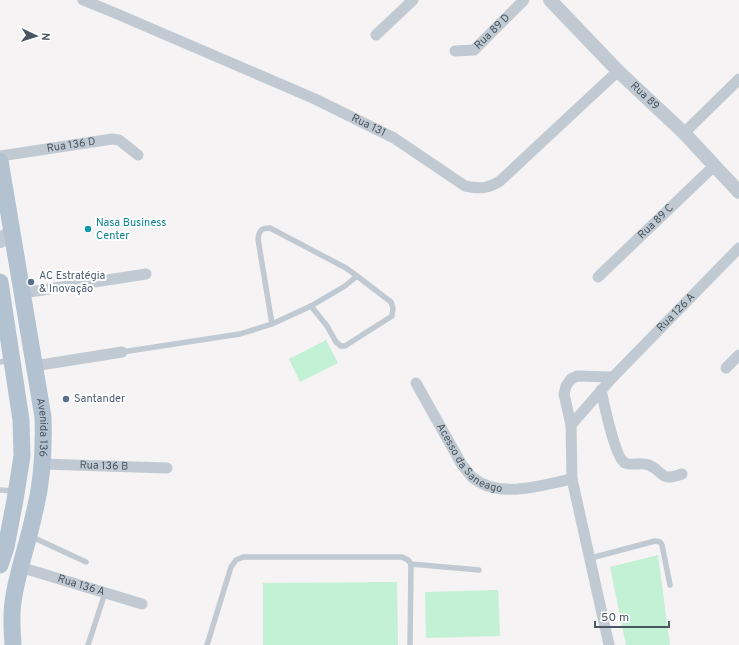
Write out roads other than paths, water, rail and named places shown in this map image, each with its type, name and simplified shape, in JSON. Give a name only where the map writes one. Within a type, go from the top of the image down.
[{"type":"main road","name":"Avenida 136","points":[[0,161],[6,236],[23,293],[43,417],[44,437],[35,513],[20,567],[13,603],[13,645]]},
{"type":"main road","name":"Avenida 136","points":[[0,282],[6,360],[21,420],[22,456],[17,492],[6,547],[0,565]]},
{"type":"street","name":"Rua 131","points":[[83,0],[115,12],[315,99],[394,138],[465,186],[478,188],[490,187],[500,181],[618,71]]},
{"type":"street","points":[[376,35],[413,0]]},
{"type":"street","name":"Rua 89 D","points":[[455,51],[474,50],[524,0]]},
{"type":"street","name":"Rua 89","points":[[550,0],[618,71],[684,133],[739,192]]},
{"type":"street","points":[[684,133],[739,79]]},
{"type":"street","name":"Rua 136 D","points":[[0,156],[112,138],[119,140],[138,155]]},
{"type":"street","name":"Rua 89 C","points":[[598,277],[714,166]]},
{"type":"street","name":"Rua 126 A","points":[[613,377],[739,248]]},
{"type":"street","points":[[23,293],[146,274]]},
{"type":"street","points":[[34,366],[122,352]]},
{"type":"street","points":[[726,368],[739,355]]},
{"type":"street","points":[[609,645],[572,479],[571,425],[564,394],[566,386],[571,379],[577,376],[613,377]]},
{"type":"street","points":[[571,425],[613,377]]},
{"type":"street","name":"Acesso da Saneago","points":[[416,383],[462,465],[472,477],[489,488],[510,490],[572,479]]},
{"type":"street","points":[[601,390],[614,444],[621,460],[626,463],[648,465],[664,477],[670,478],[682,474]]},
{"type":"street","name":"Rua 136 B","points":[[42,464],[167,468]]},
{"type":"street","name":"Rua 136 A","points":[[20,567],[142,604]]},
{"type":"lane","points":[[272,324],[258,239],[259,232],[264,228],[270,228],[346,268],[390,302],[393,308],[392,316],[346,346],[341,346],[336,342],[327,326],[311,306]]},
{"type":"lane","points":[[122,352],[240,334],[272,324],[311,306],[345,286],[357,276]]},
{"type":"lane","points":[[0,490],[17,492]]},
{"type":"lane","points":[[28,536],[86,562]]},
{"type":"lane","points":[[590,558],[655,541],[660,542],[662,545],[670,584]]},
{"type":"lane","points":[[207,645],[231,567],[236,560],[243,556],[402,557],[412,564],[480,570]]},
{"type":"lane","points":[[410,645],[412,564]]},
{"type":"lane","points":[[88,645],[105,593]]},
{"type":"place","name":"Nasa Business Center","points":[[88,229]]},
{"type":"place","name":"AC Estratégia & Inovação","points":[[31,282]]},
{"type":"place","name":"Santander","points":[[66,399]]}]
